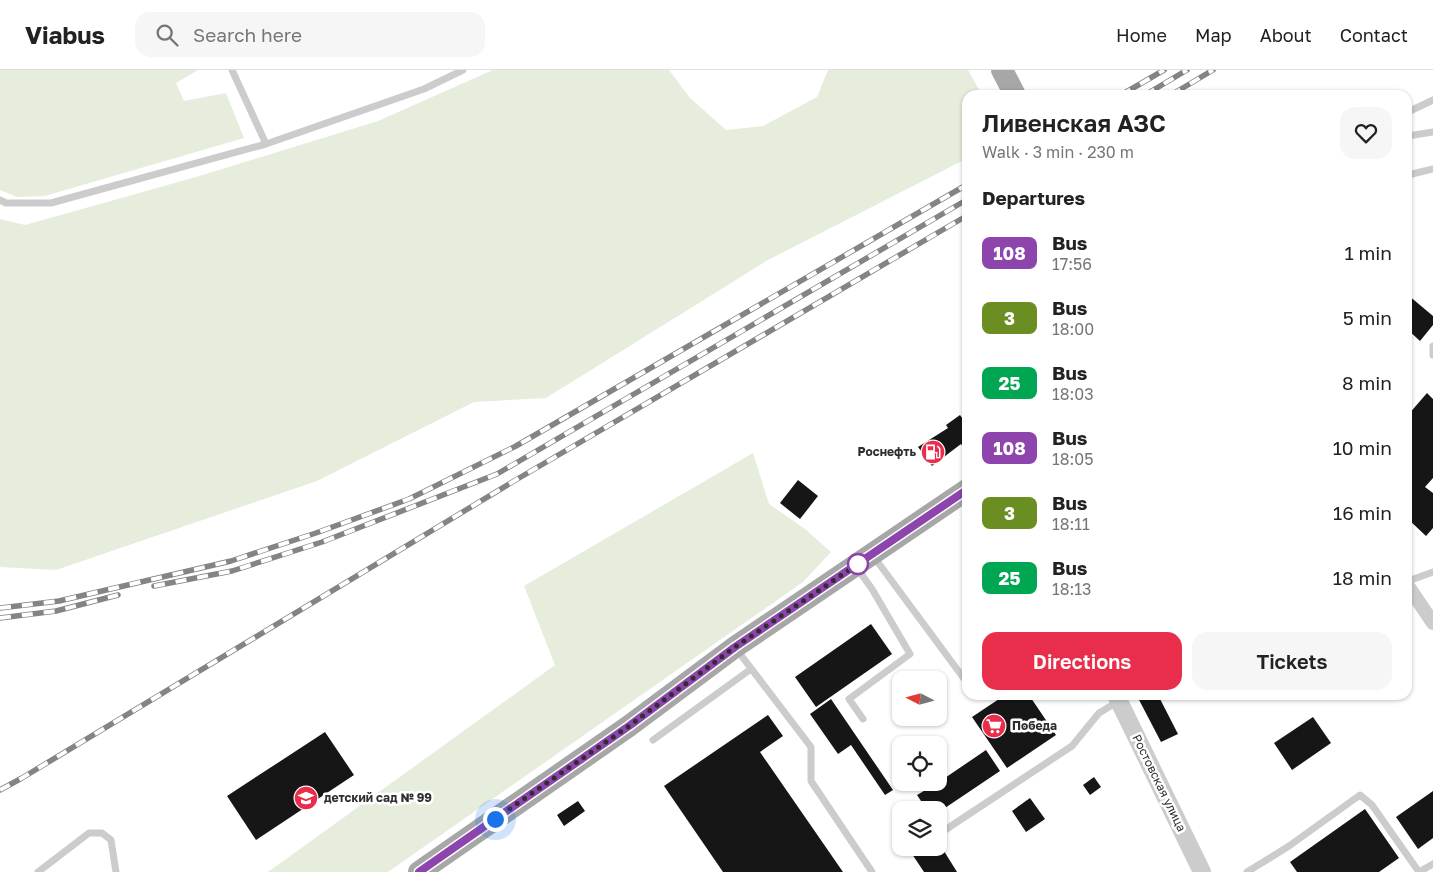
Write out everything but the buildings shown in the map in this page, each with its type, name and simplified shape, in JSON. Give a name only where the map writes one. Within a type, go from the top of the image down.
[{"type":"main road","points":[[1002,70],[1014,90]]},
{"type":"main road","points":[[1014,70],[1016,90]]},
{"type":"main road","points":[[419,872],[629,726],[735,647],[962,493]]},
{"type":"street","points":[[1412,592],[1433,624]]},
{"type":"street","name":"Ростовская улица","points":[[1119,700],[1202,872]]},
{"type":"lane","points":[[232,70],[266,144]]},
{"type":"lane","points":[[0,200],[6,203],[52,203],[266,144],[424,89],[463,70]]},
{"type":"lane","points":[[1412,110],[1433,100]]},
{"type":"lane","points":[[1412,135],[1433,132]]},
{"type":"lane","points":[[1412,174],[1433,169]]},
{"type":"lane","points":[[1433,346],[1433,355]]},
{"type":"lane","points":[[864,560],[962,677]]},
{"type":"lane","points":[[863,719],[849,699],[910,654],[872,589],[864,560]]},
{"type":"lane","points":[[1412,579],[1433,572]]},
{"type":"lane","points":[[735,647],[811,747],[811,781],[872,872]]},
{"type":"lane","points":[[653,740],[751,669]]},
{"type":"lane","points":[[947,829],[1072,746],[1099,714],[1116,700]]},
{"type":"lane","points":[[1247,872],[1289,846],[1360,795],[1372,805],[1419,872],[1433,864]]},
{"type":"lane","points":[[40,871],[89,833],[102,833],[111,840],[116,872]]},
{"type":"green space","points":[[0,70],[198,70],[176,83],[184,101],[226,93],[244,138],[45,196],[17,197],[0,190]]},
{"type":"green space","points":[[493,70],[669,70],[690,98],[726,130],[763,126],[817,97],[828,70],[968,70],[979,90],[962,90],[962,161],[768,260],[546,398],[474,402],[317,481],[56,570],[0,567],[0,219],[25,225],[196,177],[378,121]]},
{"type":"green space","points":[[753,453],[769,504],[805,529],[831,552],[803,582],[388,872],[268,872],[555,665],[524,586]]},
{"type":"railway","points":[[1130,90],[1164,70]]},
{"type":"railway","points":[[1153,90],[1187,70]]},
{"type":"railway","points":[[1179,90],[1213,70]]},
{"type":"railway","points":[[0,608],[59,601],[231,561],[316,533],[409,499],[516,446],[962,187]]},
{"type":"railway","points":[[154,586],[232,571],[322,542],[497,474],[962,203]]},
{"type":"railway","points":[[0,790],[514,481],[962,219]]},
{"type":"railway","points":[[0,618],[56,611],[118,595]]},
{"type":"bus line","name":"108","points":[[419,872],[629,726],[735,647],[962,493]]},
{"type":"place","name":"Роснефть","points":[[933,452]]},
{"type":"place","name":"Победа","points":[[994,726]]},
{"type":"place","name":"детский сад № 99","points":[[306,798]]},
{"type":"route","points":[[495,819],[629,726],[735,647],[858,564]]}]
